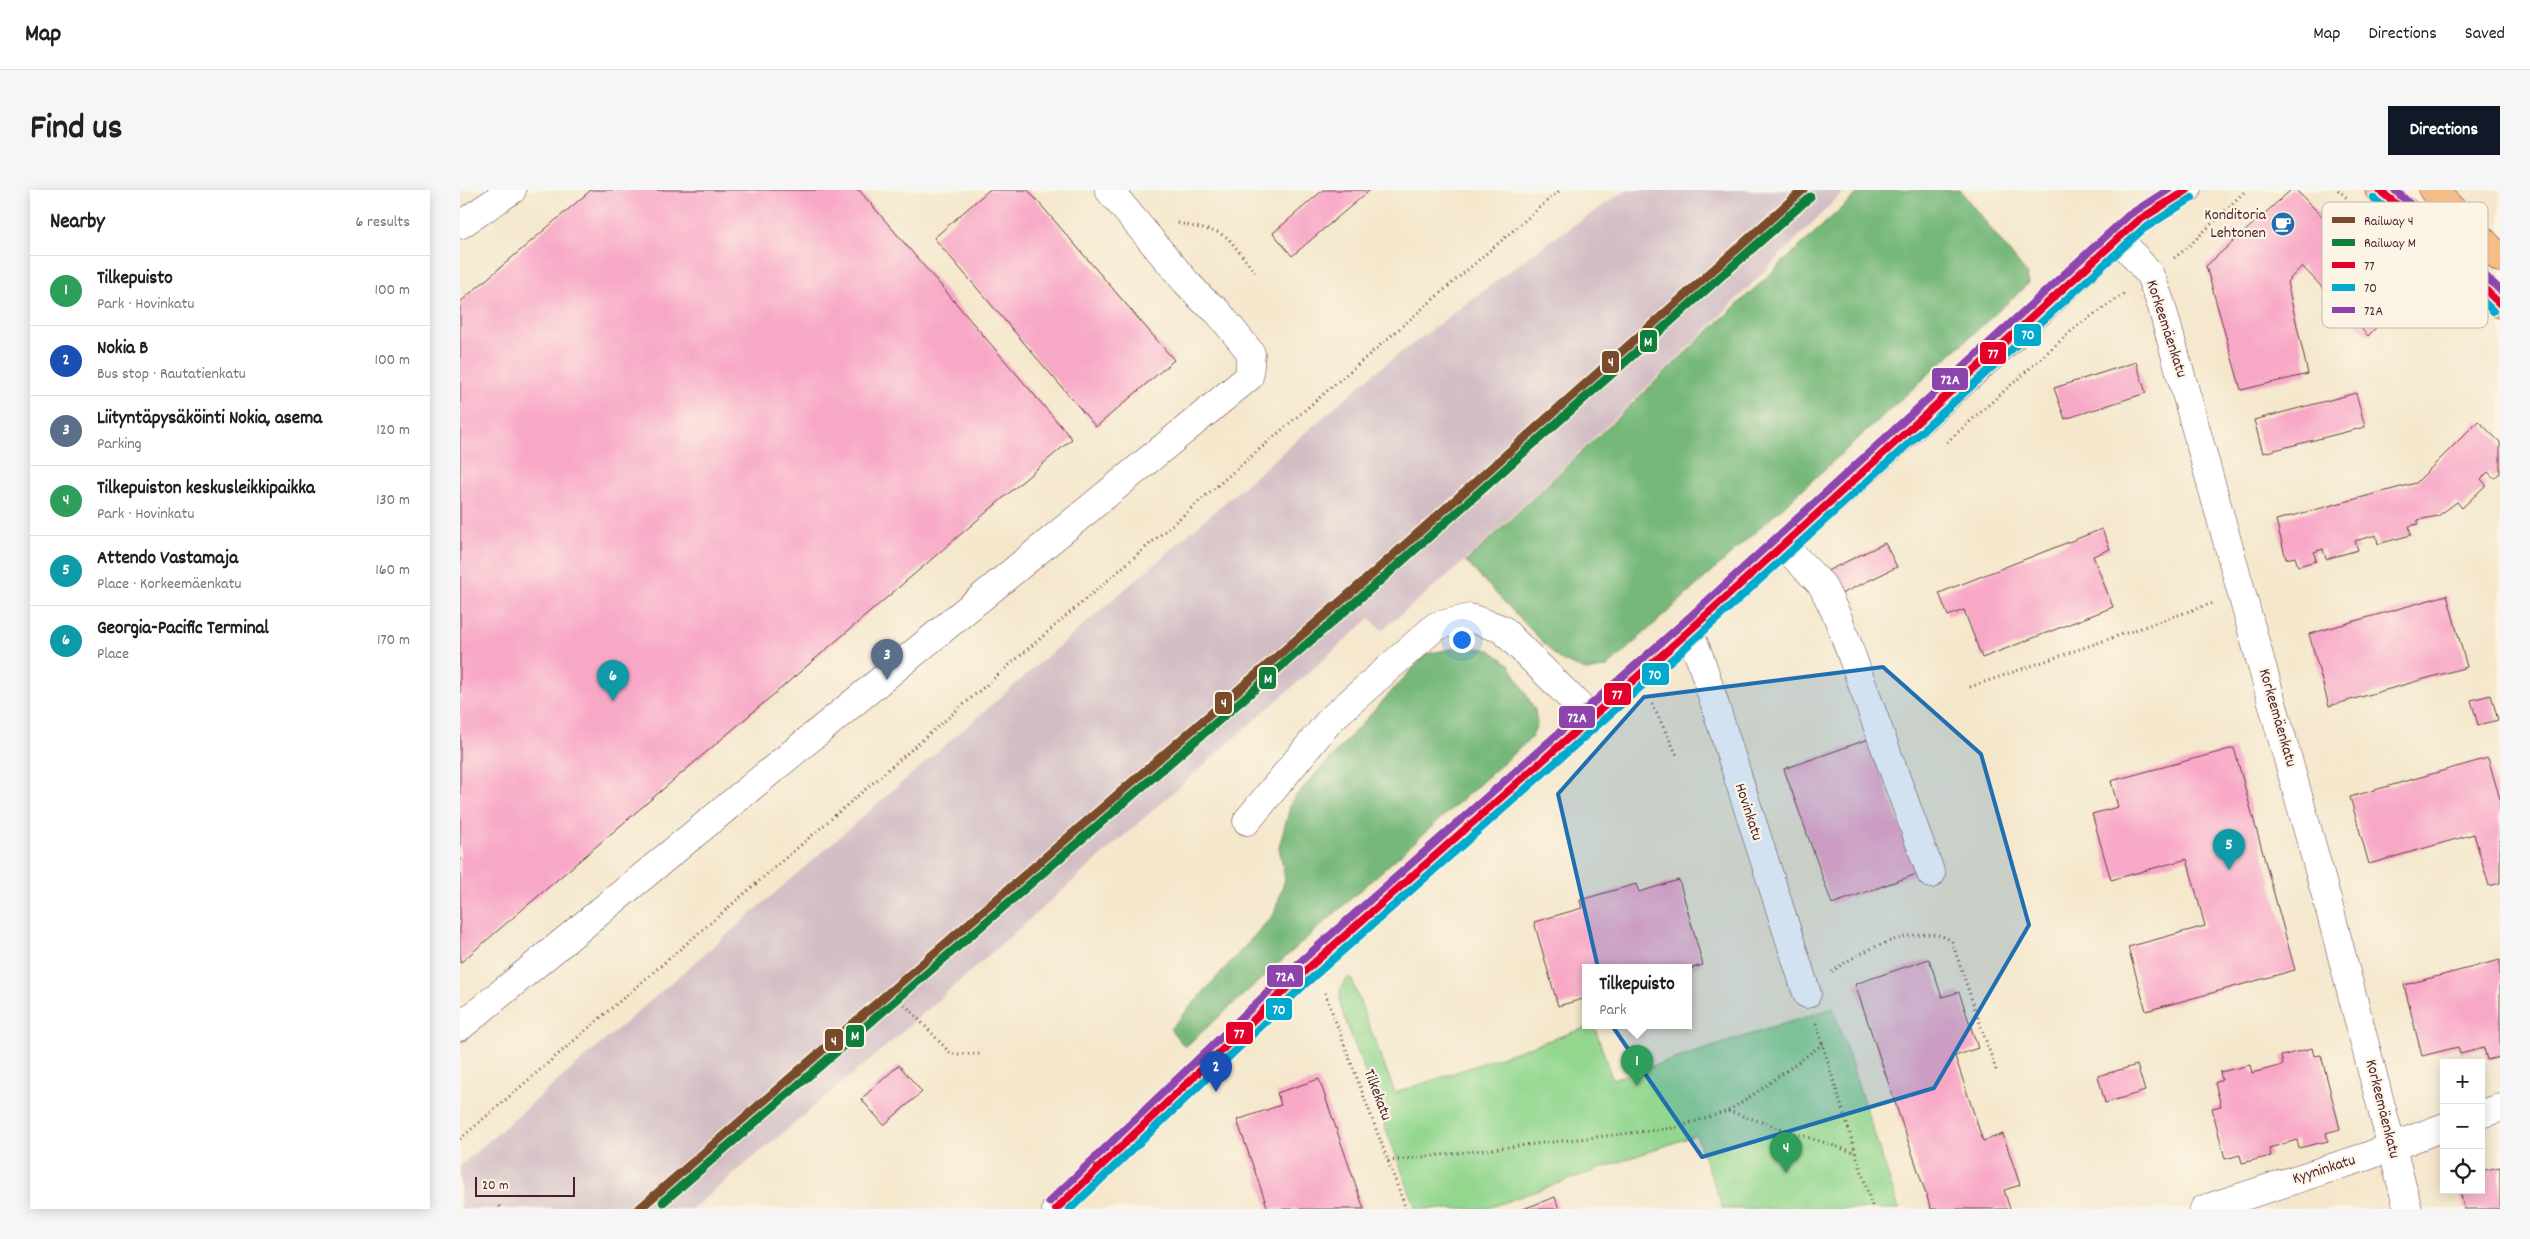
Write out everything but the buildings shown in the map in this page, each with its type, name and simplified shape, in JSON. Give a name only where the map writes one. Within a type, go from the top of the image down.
[{"type":"main road","points":[[2379,190],[2394,202]]},
{"type":"main road","points":[[2433,190],[2445,202]]},
{"type":"main road","points":[[2488,246],[2500,258]]},
{"type":"main road","points":[[2488,292],[2500,304]]},
{"type":"street","points":[[460,224],[512,190]]},
{"type":"street","points":[[460,1027],[1249,377],[1251,353],[1217,311],[1203,300],[1109,190]]},
{"type":"street","points":[[2128,230],[2153,190]]},
{"type":"street","points":[[1056,1209],[1297,978],[1689,631],[2128,230],[2188,190]]},
{"type":"street","name":"Korkeemäenkatu","points":[[2128,230],[2150,275],[2161,304],[2328,903],[2408,1209]]},
{"type":"street","points":[[1783,545],[1822,585],[1838,618],[1931,874]]},
{"type":"street","points":[[1247,821],[1331,719],[1436,626],[1470,618],[1502,629],[1591,718]]},
{"type":"street","name":"Hovinkatu","points":[[1689,631],[1807,994]]},
{"type":"street","points":[[2485,1113],[2500,1108]]},
{"type":"street","name":"Kyyninkatu","points":[[2204,1209],[2365,1157],[2440,1128]]},
{"type":"path","points":[[460,1139],[1560,190]]},
{"type":"path","points":[[2122,296],[2187,248],[2246,190]]},
{"type":"path","points":[[2338,190],[2347,198]]},
{"type":"path","points":[[1173,221],[1187,227],[1217,232],[1228,238],[1255,272]]},
{"type":"path","points":[[1970,687],[2241,592]]},
{"type":"path","points":[[1652,703],[1677,755]]},
{"type":"path","points":[[1873,1209],[1807,994],[1844,962],[1884,943],[1922,934],[1945,936],[1952,942],[1996,1070]]},
{"type":"path","name":"Tilkekatu","points":[[1324,990],[1406,1209]]},
{"type":"path","points":[[898,997],[951,1054],[980,1054]]},
{"type":"path","points":[[1388,1161],[1674,1128],[1728,1111],[1822,1044]]},
{"type":"path","points":[[1728,1111],[1856,1153]]},
{"type":"highlighted area","points":[[1883,667],[1981,754],[2029,925],[1934,1088],[1702,1157],[1611,1024],[1558,794],[1644,697]]},
{"type":"shaded area","points":[[1627,190],[1845,190],[1698,338],[1465,561],[1382,630],[1370,618],[892,1041],[692,1209],[460,1209],[460,1166],[1373,374],[1541,247]]},
{"type":"green space","points":[[1861,190],[1960,190],[2026,273],[2029,283],[1607,667],[1588,671],[1560,660],[1466,562],[1700,339]]},
{"type":"green space","points":[[1465,646],[1490,650],[1509,664],[1535,710],[1537,724],[1531,738],[1185,1047],[1170,1029],[1274,914],[1285,879],[1279,847],[1292,800],[1426,654]]},
{"type":"green space","points":[[1350,976],[1395,1093],[1582,1029],[1595,1029],[1612,1079],[1833,1008],[1899,1209],[1723,1209],[1696,1135],[1485,1209],[1416,1209],[1342,1011],[1340,992]]},
{"type":"rail line","name":"4","points":[[639,1209],[1370,576],[1803,190]]},
{"type":"rail line","name":"M","points":[[663,1202],[1383,578],[1810,197]]},
{"type":"transit line","name":"72A","points":[[1049,1202],[1290,971],[1682,624],[2129,215],[2168,190]]},
{"type":"transit line","name":"77","points":[[1056,1209],[1297,978],[1689,631],[2136,222],[2187,190]]},
{"type":"transit line","name":"77","points":[[2379,190],[2394,202]]},
{"type":"transit line","name":"72A","points":[[2395,190],[2408,202]]},
{"type":"transit line","name":"70","points":[[1070,1209],[1304,985],[1696,638],[2142,230],[2192,198]]},
{"type":"transit line","name":"70","points":[[2373,198],[2378,202]]},
{"type":"transit line","name":"72A","points":[[2488,279],[2500,290]]},
{"type":"transit line","name":"77","points":[[2488,292],[2500,304]]},
{"type":"transit line","name":"70","points":[[2488,306],[2493,311]]},
{"type":"place","name":"Konditoria Lehtonen","points":[[2283,224]]},
{"type":"place","name":"Liityntäpysäköinti Nokia, asema","points":[[887,680]]},
{"type":"place","name":"Georgia-Pacific Terminal","points":[[613,701]]},
{"type":"place","name":"Attendo Vastamaja","points":[[2229,870]]},
{"type":"place","name":"Tilkepuisto","points":[[1637,1086]]},
{"type":"place","name":"Nokia B","points":[[1216,1092]]},
{"type":"place","name":"Tilkepuiston keskusleikkipaikka","points":[[1786,1173]]}]
